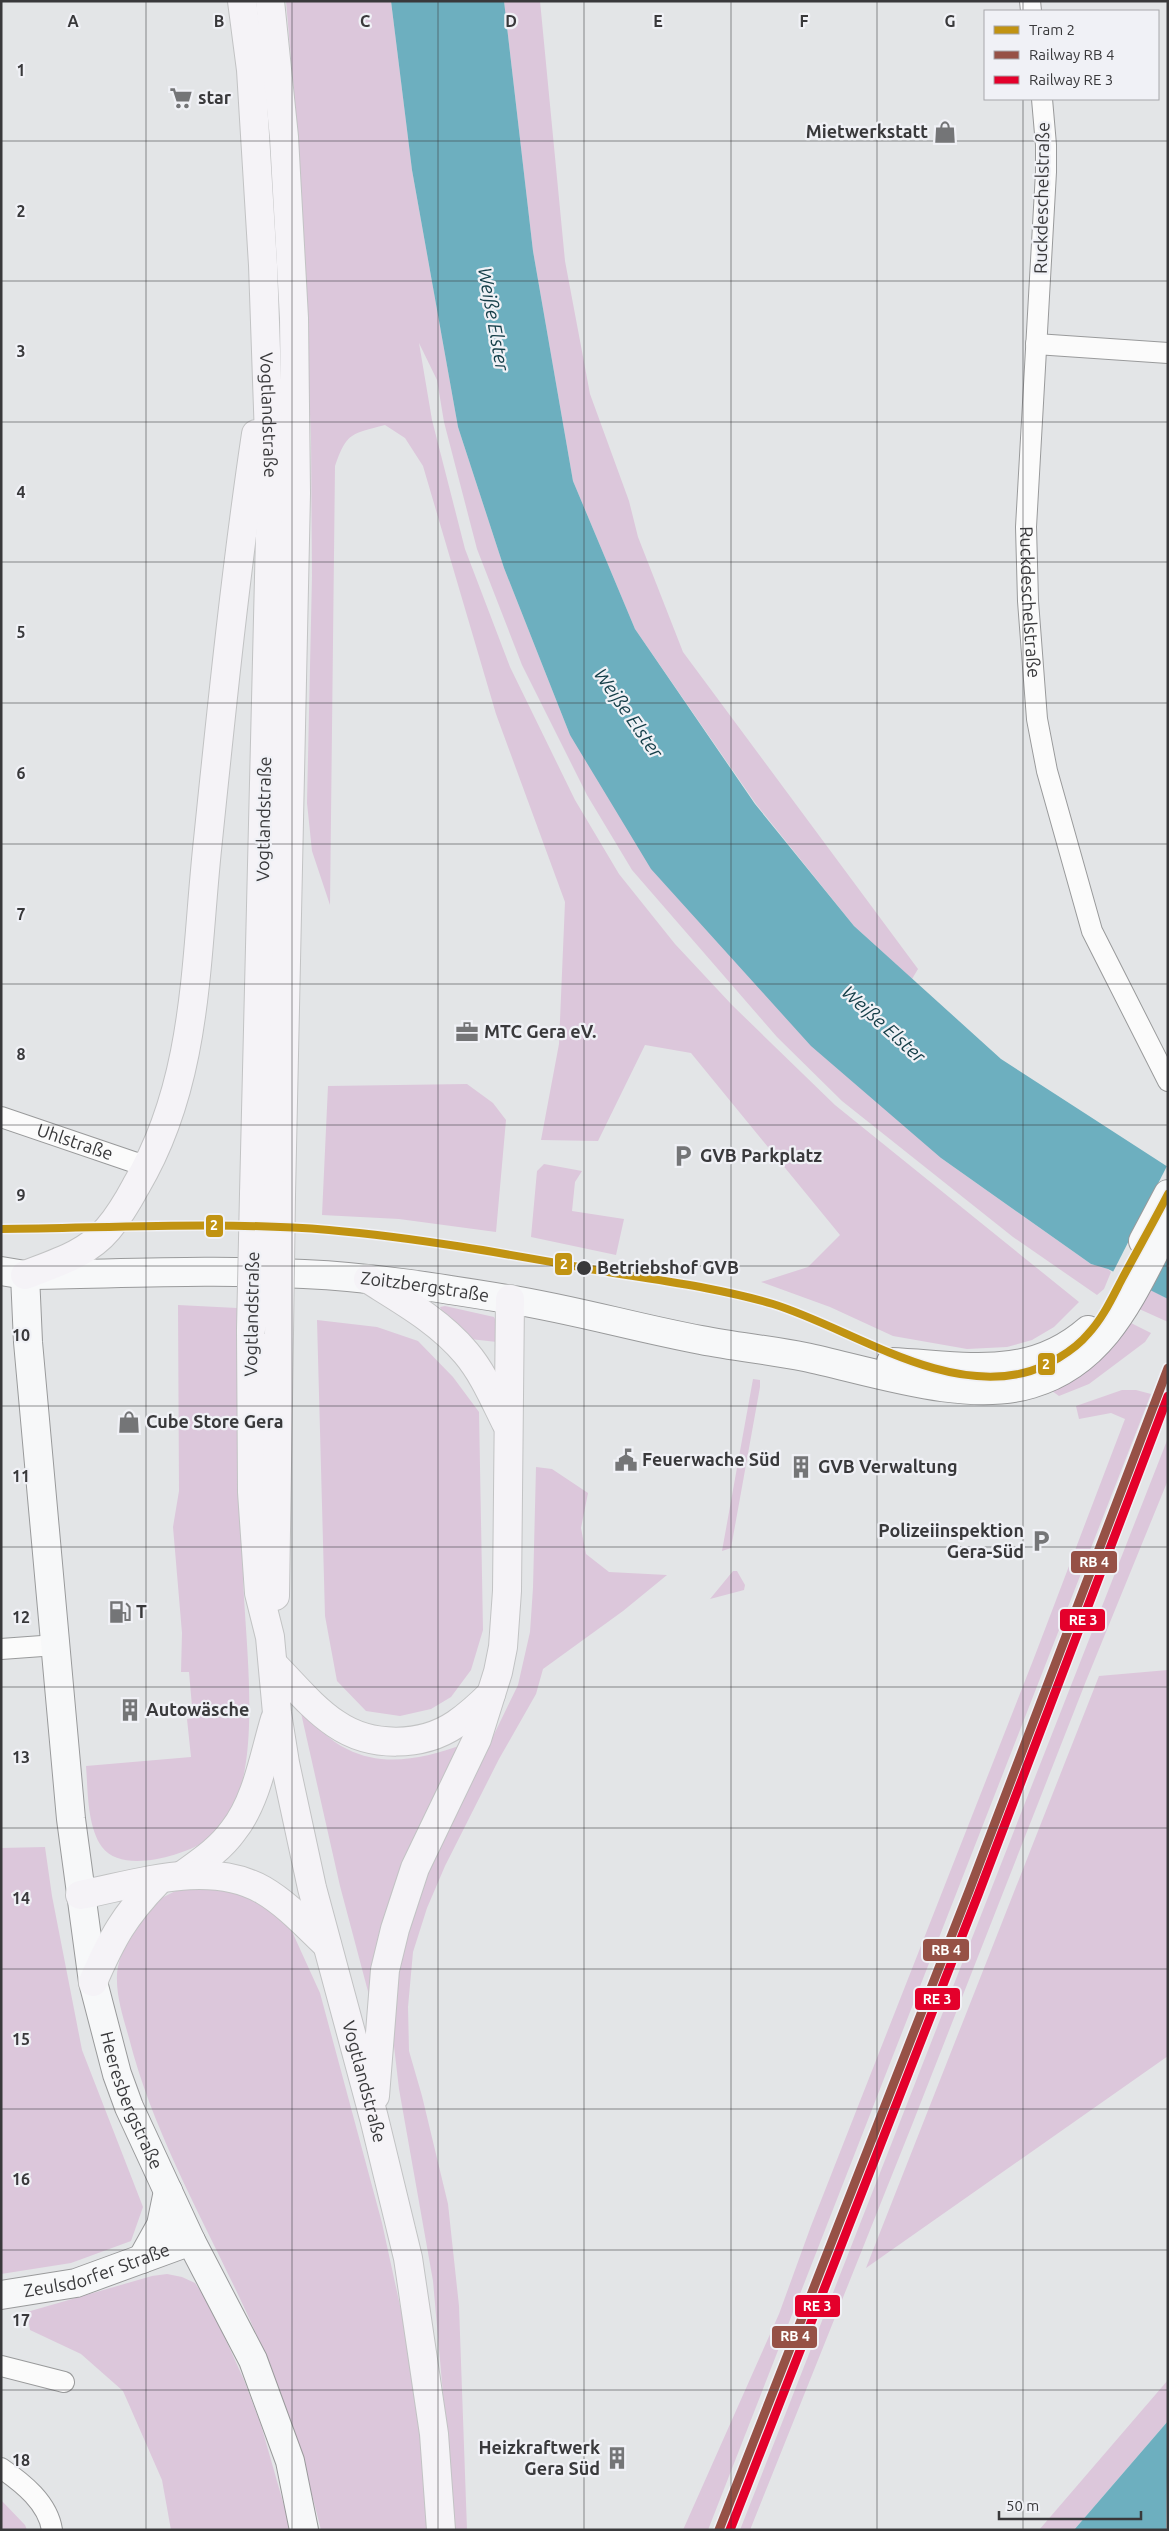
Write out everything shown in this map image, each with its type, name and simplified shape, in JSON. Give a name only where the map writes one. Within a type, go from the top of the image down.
[{"type":"main road","name":"Vogtlandstraße","points":[[242,1],[251,70],[264,265],[271,495],[251,1330],[252,1492],[259,1593],[271,1650],[277,1713],[300,1838],[374,2118],[406,2249],[416,2304],[434,2434],[441,2530]]},
{"type":"main road","name":"Vogtlandstraße","points":[[270,1],[284,137],[293,299],[296,493],[281,1195],[276,1593],[271,1650]]},
{"type":"main road","points":[[9,1276],[76,1254],[100,1238],[118,1216],[148,1167],[167,1124],[180,1082],[191,1022],[208,840],[242,538],[267,364]]},
{"type":"main road","points":[[1117,1306],[1168,1194]]},
{"type":"main road","points":[[1117,1306],[1168,1226]]},
{"type":"main road","name":"Zoitzbergstraße","points":[[9,1276],[231,1273],[304,1274],[368,1279],[510,1299],[700,1340],[817,1360],[943,1387],[987,1391],[1027,1386],[1050,1378],[1069,1368],[1101,1341],[1117,1306]]},
{"type":"main road","name":"Heeresbergstraße","points":[[9,1276],[28,1342],[71,1818],[93,1982],[117,2074],[129,2107],[191,2241],[253,2360],[290,2461],[304,2530]]},
{"type":"main road","points":[[368,1279],[413,1307],[442,1329],[461,1348],[486,1384],[507,1426]]},
{"type":"main road","points":[[374,2118],[385,1970],[395,1929],[415,1868],[477,1739],[498,1672],[506,1626],[510,1299]]},
{"type":"main road","name":"Zoitzbergstraße","points":[[817,1360],[915,1363],[968,1368],[1011,1366],[1048,1357],[1071,1345],[1117,1306]]},
{"type":"main road","points":[[271,1650],[311,1703],[337,1725],[350,1732],[379,1741],[414,1740],[433,1735],[454,1725],[491,1694]]},
{"type":"main road","points":[[184,1874],[225,1842],[244,1813],[277,1713]]},
{"type":"main road","points":[[80,1895],[158,1881],[184,1874],[216,1875],[250,1883],[279,1901],[327,1945]]},
{"type":"main road","points":[[93,1982],[118,1928],[136,1904],[158,1881]]},
{"type":"main road","points":[[142,2259],[161,2225],[168,2191]]},
{"type":"main road","name":"Zeulsdorfer Straße","points":[[1,2295],[76,2283],[191,2241]]},
{"type":"street","name":"Ruckdeschelstraße","points":[[1042,100],[1046,172],[1026,558],[1032,674],[1040,736],[1054,798],[1092,931],[1112,974],[1168,1081]]},
{"type":"street","points":[[1036,344],[1168,353]]},
{"type":"street","name":"Uhlstraße","points":[[1,1117],[148,1167]]},
{"type":"street","points":[[1,1649],[56,1644]]},
{"type":"street","points":[[1,2366],[64,2382]]},
{"type":"street","points":[[1,2468],[36,2499],[51,2521],[52,2530]]},
{"type":"shaded area","points":[[286,1],[391,1],[412,170],[458,427],[504,568],[570,735],[941,1158],[1091,1264],[1108,1269],[1111,1272],[1104,1289],[1097,1295],[1013,1237],[842,1101],[777,1037],[632,870],[587,795],[522,665],[477,549],[444,422],[437,380],[419,343],[432,420],[465,549],[510,667],[575,800],[619,874],[675,944],[732,1005],[835,1105],[1079,1302],[1054,1327],[1032,1340],[1007,1347],[967,1349],[893,1336],[830,1307],[761,1282],[808,1267],[840,1235],[691,1053],[645,1045],[598,1141],[541,1140],[559,1044],[565,902],[496,714],[423,466],[405,438],[385,425],[357,433],[347,440],[335,466],[330,905],[312,851],[307,803],[312,576],[311,437],[298,139]]},
{"type":"shaded area","points":[[504,1],[540,1],[565,261],[590,394],[629,501],[638,537],[683,652],[918,969],[912,979],[854,926],[756,804],[635,629],[573,481],[533,251]]},
{"type":"shaded area","points":[[467,1084],[493,1103],[506,1120],[496,1232],[399,1219],[322,1215],[328,1086]]},
{"type":"shaded area","points":[[544,1164],[582,1171],[575,1182],[572,1211],[624,1219],[616,1255],[531,1237],[537,1171]]},
{"type":"shaded area","points":[[1148,1288],[1168,1299],[1168,1322],[1137,1308]]},
{"type":"shaded area","points":[[178,1305],[237,1308],[237,1328],[242,1338],[242,1546],[249,1695],[247,1757],[242,1785],[233,1808],[228,1818],[213,1836],[194,1847],[167,1857],[152,1860],[123,1860],[111,1855],[102,1847],[93,1829],[89,1808],[86,1766],[191,1757],[187,1719],[193,1718],[189,1672],[181,1672],[182,1633],[173,1527],[179,1491]]},
{"type":"shaded area","points":[[445,1306],[494,1317],[497,1323],[497,1342],[470,1339],[442,1312],[440,1307]]},
{"type":"shaded area","points":[[317,1320],[377,1327],[418,1341],[453,1377],[479,1412],[483,1630],[471,1670],[451,1697],[431,1709],[400,1716],[366,1711],[337,1681],[325,1616]]},
{"type":"shaded area","points":[[1129,1322],[1151,1333],[1145,1342],[1089,1384],[1059,1396],[1052,1391],[1087,1370],[1096,1362],[1112,1345]]},
{"type":"shaded area","points":[[753,1379],[760,1380],[760,1387],[731,1548],[722,1551]]},
{"type":"shaded area","points":[[1122,1390],[1136,1390],[1151,1394],[708,2530],[683,2530],[779,2314],[811,2226],[1034,1658],[1125,1419],[1111,1413],[1079,1419],[1076,1406]]},
{"type":"shaded area","points":[[1168,1438],[1168,1480],[1086,1681],[912,2125],[750,2530],[740,2530]]},
{"type":"shaded area","points":[[536,1467],[552,1469],[588,1493],[581,1528],[586,1554],[609,1572],[667,1575],[623,1611],[543,1669],[536,1694],[499,1759],[445,1866],[427,1908],[413,1952],[408,2007],[409,2051],[448,2204],[459,2306],[467,2530],[455,2530],[433,2281],[399,2089],[392,2029],[392,1990],[411,1905],[518,1685],[530,1632]]},
{"type":"shaded area","points":[[733,1571],[737,1571],[745,1585],[744,1590],[710,1599]]},
{"type":"shaded area","points":[[1168,1670],[1168,2056],[866,2268],[1099,1676]]},
{"type":"shaded area","points":[[301,1713],[341,1746],[361,1755],[375,1758],[390,1760],[419,1757],[462,1745],[417,1830],[383,1920],[370,1999],[340,1886]]},
{"type":"shaded area","points":[[45,1847],[52,1896],[82,2050],[143,2207],[131,2241],[71,2263],[1,2274],[1,1848]]},
{"type":"shaded area","points":[[192,1885],[232,1885],[285,1916],[320,1993],[382,2223],[409,2347],[418,2397],[431,2530],[321,2530],[306,2472],[278,2387],[243,2305],[180,2174],[151,2107],[120,2006],[117,1983],[118,1967],[127,1941],[136,1923],[146,1910],[162,1898]]},
{"type":"shaded area","points":[[167,2274],[182,2277],[195,2283],[211,2307],[244,2380],[261,2425],[291,2530],[171,2530],[162,2480],[123,2391],[81,2354],[30,2330],[27,2312],[152,2276]]},
{"type":"shaded area","points":[[1168,2380],[1168,2421],[1074,2530],[1039,2530]]},
{"type":"shaded area","points":[[1,2500],[25,2525],[27,2530],[1,2530]]},
{"type":"water","name":"Weiße Elster","points":[[391,1],[504,1],[533,251],[573,481],[635,629],[755,804],[854,926],[1001,1059],[1168,1167],[1168,1299],[1108,1269],[1091,1264],[941,1158],[811,1046],[651,869],[570,735],[504,568],[458,427],[412,170]]},
{"type":"water","points":[[1168,2421],[1166,2530],[1074,2530]]},
{"type":"pier","points":[[1168,1164],[1168,1252],[1146,1291],[1112,1274]]},
{"type":"tram line","name":"2","points":[[1,1229],[165,1226],[288,1227],[363,1233],[430,1242],[685,1284],[751,1298],[802,1315],[895,1355],[927,1366],[959,1374],[991,1377],[1032,1371],[1058,1358],[1082,1340],[1107,1308],[1168,1194]]},
{"type":"transit line","points":[[719,2530],[969,1891],[1168,1368]]},
{"type":"transit line","points":[[730,2530],[978,1895],[1168,1396]]},
{"type":"place","name":"star","points":[[181,98]]},
{"type":"place","name":"Mietwerkstatt","points":[[945,132]]},
{"type":"place","name":"MTC Gera eV.","points":[[467,1032]]},
{"type":"place","name":"GVB Parkplatz","points":[[683,1156]]},
{"type":"place","name":"Betriebshof GVB","points":[[584,1268]]},
{"type":"place","name":"Cube Store Gera","points":[[129,1422]]},
{"type":"place","name":"Feuerwache Süd","points":[[626,1460]]},
{"type":"place","name":"GVB Verwaltung","points":[[801,1467]]},
{"type":"place","name":"Polizeiinspektion Gera-Süd","points":[[1041,1541]]},
{"type":"place","name":"T","points":[[120,1612]]},
{"type":"place","name":"Autowäsche","points":[[130,1710]]},
{"type":"place","name":"Heizkraftwerk Gera Süd","points":[[617,2458]]}]
